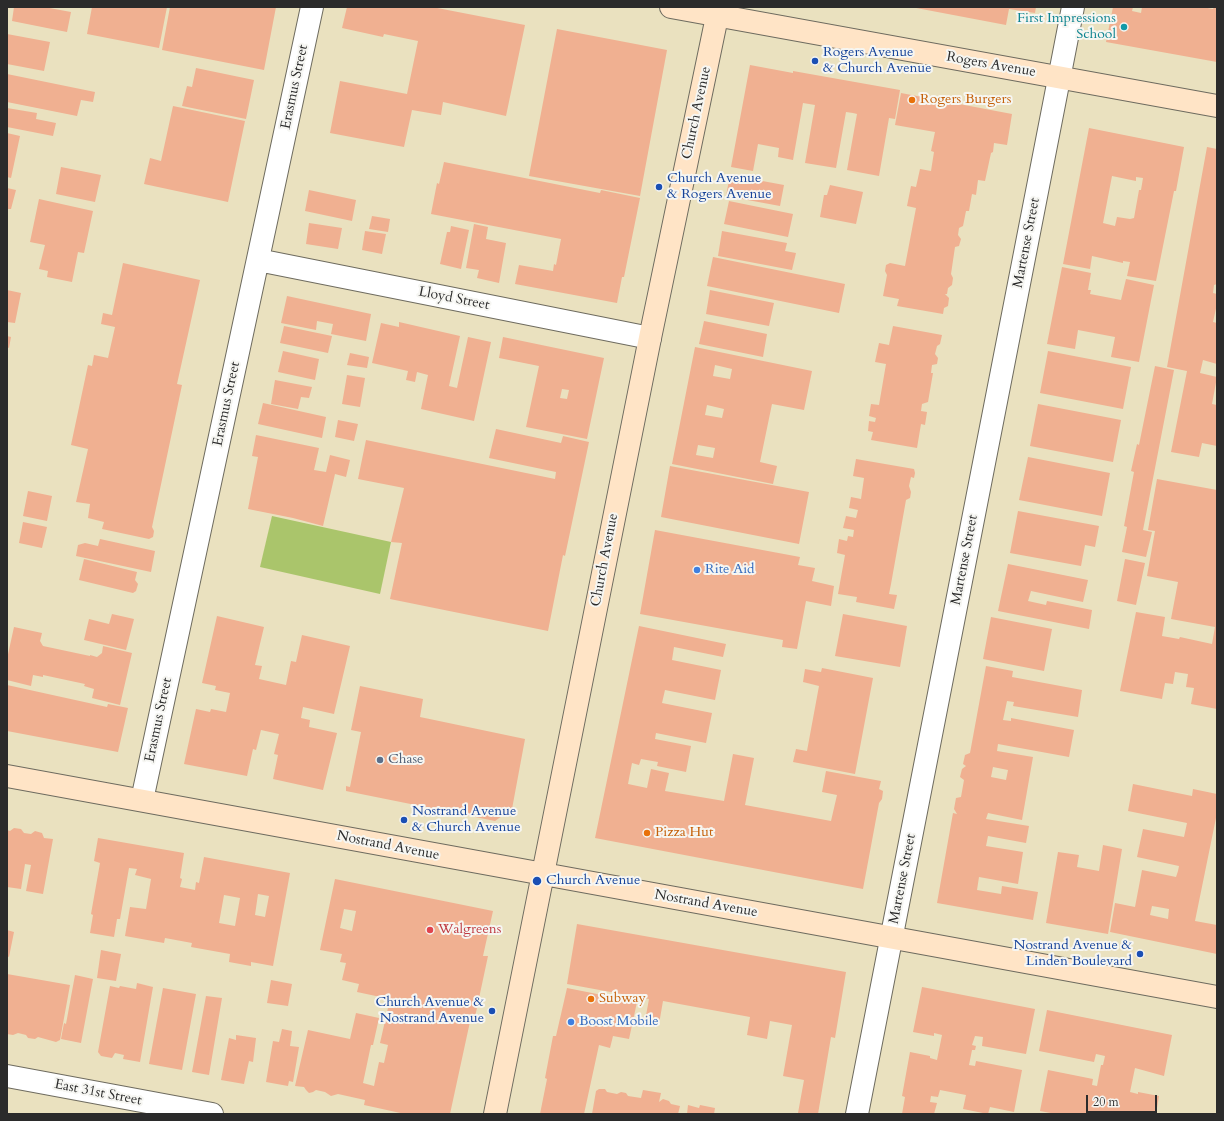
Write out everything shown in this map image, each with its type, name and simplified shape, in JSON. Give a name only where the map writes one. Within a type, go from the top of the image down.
[{"type":"main road","name":"Rogers Avenue","points":[[671,7],[718,11],[1217,106]]},
{"type":"main road","name":"Church Avenue","points":[[495,1114],[650,338],[718,11]]},
{"type":"main road","name":"Nostrand Avenue","points":[[7,776],[1217,997]]},
{"type":"street","name":"Erasmus Street","points":[[142,800],[312,7]]},
{"type":"street","name":"Martense Street","points":[[857,1114],[1073,7]]},
{"type":"street","name":"Lloyd Street","points":[[258,260],[650,338]]},
{"type":"street","name":"East 31st Street","points":[[7,1076],[212,1114]]},
{"type":"green space","points":[[272,516],[391,542],[380,594],[260,567]]},
{"type":"building","points":[[14,7],[44,7],[71,12],[67,32],[12,21]]},
{"type":"building","points":[[92,7],[167,7],[159,48],[87,34]]},
{"type":"building","points":[[170,7],[276,7],[264,70],[162,50]]},
{"type":"building","points":[[347,7],[432,7],[525,25],[506,116],[443,102],[441,115],[412,110],[404,147],[330,133],[340,81],[407,94],[418,41],[384,34],[383,37],[342,28]]},
{"type":"building","points":[[911,7],[1036,7],[1035,13],[1009,9],[1006,25]]},
{"type":"building","points":[[1113,7],[1133,7],[1132,11],[1141,13],[1142,7],[1202,7],[1213,9],[1214,7],[1217,7],[1217,62],[1106,42]]},
{"type":"building","points":[[557,29],[667,50],[640,196],[529,176]]},
{"type":"building","points":[[7,34],[50,42],[44,71],[7,64]]},
{"type":"building","points":[[750,65],[900,90],[895,119],[889,118],[879,176],[847,170],[857,114],[853,113],[846,112],[836,168],[805,163],[815,105],[803,103],[793,160],[778,157],[779,148],[758,144],[753,171],[731,167]]},
{"type":"building","points":[[196,68],[254,80],[246,119],[182,106],[187,86],[192,87]]},
{"type":"building","points":[[7,74],[95,92],[93,102],[81,100],[77,116],[7,102]]},
{"type":"building","points":[[901,93],[1012,114],[1007,145],[994,143],[985,181],[978,180],[976,195],[972,194],[969,211],[966,211],[963,226],[959,228],[958,235],[961,239],[959,246],[955,247],[951,274],[953,278],[952,285],[948,288],[947,294],[945,294],[949,298],[948,306],[944,308],[943,314],[897,306],[899,299],[883,296],[887,275],[885,271],[886,265],[890,263],[905,266],[916,208],[907,206],[911,186],[916,187],[920,169],[931,171],[934,152],[931,151],[935,132],[895,125]]},
{"type":"building","points":[[173,106],[245,121],[228,202],[144,184],[150,158],[161,161]]},
{"type":"building","points":[[7,108],[37,113],[36,119],[56,123],[53,136],[7,127]]},
{"type":"building","points":[[1089,128],[1184,147],[1156,281],[1127,276],[1130,262],[1123,261],[1123,263],[1092,256],[1090,269],[1063,264]],"holes":[[[1112,176],[1136,181],[1136,177],[1143,178],[1141,190],[1139,190],[1134,218],[1130,219],[1117,217],[1115,226],[1103,223]]]},
{"type":"building","points":[[7,133],[20,136],[11,178],[7,177]]},
{"type":"building","points":[[1207,147],[1217,149],[1217,284],[1214,285],[1213,293],[1217,294],[1217,304],[1213,322],[1217,323],[1217,364],[1203,360],[1200,373],[1217,377],[1212,404],[1217,405],[1217,446],[1202,443],[1199,457],[1171,452],[1187,371],[1167,367]]},
{"type":"building","points":[[444,162],[600,193],[601,190],[640,198],[624,277],[622,277],[617,303],[515,284],[519,265],[553,271],[554,264],[556,265],[561,239],[431,214],[437,183],[439,184]]},
{"type":"building","points":[[61,167],[101,175],[95,202],[56,194]]},
{"type":"building","points":[[730,175],[784,185],[780,206],[726,196]]},
{"type":"building","points":[[830,185],[863,192],[856,224],[820,217],[824,195],[827,195]]},
{"type":"building","points":[[7,188],[16,190],[11,209],[7,209]]},
{"type":"building","points":[[309,190],[356,200],[352,221],[305,211]]},
{"type":"building","points":[[39,199],[93,211],[84,253],[78,252],[72,282],[47,277],[48,271],[39,269],[45,245],[30,242]]},
{"type":"building","points":[[729,201],[793,214],[788,237],[724,224]]},
{"type":"building","points":[[372,216],[390,219],[388,232],[369,229]]},
{"type":"building","points":[[309,223],[342,228],[338,249],[306,244]]},
{"type":"building","points":[[474,224],[488,227],[486,239],[506,243],[499,283],[477,278],[479,270],[466,268]]},
{"type":"building","points":[[451,226],[469,230],[461,269],[440,264],[447,232],[450,232]]},
{"type":"building","points":[[365,231],[386,234],[382,254],[362,250]]},
{"type":"building","points":[[722,231],[787,243],[785,251],[796,253],[792,270],[718,256]]},
{"type":"building","points":[[713,257],[845,284],[839,313],[707,286]]},
{"type":"building","points":[[123,263],[200,280],[177,384],[182,385],[152,527],[154,531],[153,537],[149,539],[102,529],[104,522],[88,518],[90,504],[76,502],[88,449],[71,445],[88,365],[92,366],[94,355],[108,358],[115,327],[101,324],[103,313],[112,315]]},
{"type":"building","points":[[1062,267],[1091,273],[1088,290],[1091,290],[1090,294],[1121,300],[1126,279],[1154,285],[1139,362],[1111,357],[1115,337],[1078,330],[1075,349],[1047,344]]},
{"type":"building","points":[[7,290],[21,293],[15,323],[7,322]]},
{"type":"building","points":[[710,290],[774,303],[769,326],[706,314]]},
{"type":"building","points":[[287,296],[371,314],[366,341],[331,334],[333,324],[317,321],[316,330],[281,323]]},
{"type":"building","points":[[704,321],[767,334],[763,357],[699,344]]},
{"type":"building","points":[[399,322],[460,336],[449,386],[457,388],[468,337],[491,342],[474,421],[421,409],[428,375],[417,372],[415,382],[406,380],[408,371],[372,363],[381,323],[399,327]]},
{"type":"building","points":[[284,326],[332,336],[328,353],[280,343]]},
{"type":"building","points":[[893,326],[942,335],[940,344],[937,346],[935,354],[938,358],[937,364],[932,365],[931,373],[933,373],[928,402],[922,404],[921,411],[927,412],[925,425],[921,424],[917,448],[871,440],[873,432],[868,431],[869,421],[875,422],[876,418],[869,416],[871,404],[879,405],[886,364],[875,362],[879,343],[889,345]]},
{"type":"building","points":[[7,336],[11,337],[9,348],[7,347]]},
{"type":"building","points":[[503,337],[604,358],[587,439],[526,427],[539,366],[499,358]],"holes":[[[562,389],[569,390],[567,399],[560,398]]]},
{"type":"building","points":[[695,347],[812,371],[804,410],[772,404],[760,462],[777,466],[773,484],[672,464]],"holes":[[[715,365],[732,369],[730,379],[713,376]],[[707,405],[724,409],[722,418],[705,415]],[[698,445],[715,448],[713,458],[696,455]]]},
{"type":"building","points":[[283,351],[319,359],[315,380],[278,372]]},
{"type":"building","points":[[1048,351],[1131,367],[1123,409],[1040,393]]},
{"type":"building","points":[[350,353],[369,357],[367,368],[347,365]]},
{"type":"building","points":[[1155,366],[1174,370],[1143,530],[1152,532],[1146,557],[1122,552],[1127,527],[1124,526],[1134,472],[1131,471],[1137,444],[1139,445]]},
{"type":"building","points":[[347,375],[365,378],[360,407],[342,404]]},
{"type":"building","points":[[275,380],[312,387],[309,398],[301,397],[298,409],[271,404]]},
{"type":"building","points":[[263,403],[326,417],[322,438],[258,424]]},
{"type":"building","points":[[1038,404],[1121,420],[1113,462],[1030,446]]},
{"type":"building","points":[[338,420],[358,424],[354,441],[335,437]]},
{"type":"building","points":[[496,429],[561,443],[563,436],[589,442],[565,556],[563,555],[548,631],[390,599],[402,543],[391,542],[404,488],[358,479],[366,440],[555,479],[556,472],[489,458]]},
{"type":"building","points":[[256,435],[319,448],[314,470],[326,472],[330,455],[350,460],[346,477],[335,474],[323,526],[248,509],[258,457],[252,456]]},
{"type":"building","points":[[1028,457],[1110,473],[1102,516],[1019,500]]},
{"type":"building","points":[[856,459],[914,469],[914,478],[911,477],[909,486],[911,492],[910,498],[906,500],[889,594],[897,595],[894,609],[856,602],[857,597],[838,594],[845,555],[837,553],[839,539],[847,541],[848,536],[853,537],[854,530],[843,528],[846,516],[856,518],[858,510],[849,508],[851,497],[861,499],[864,478],[853,476]]},
{"type":"building","points":[[670,466],[809,492],[799,544],[661,517]]},
{"type":"building","points":[[1157,479],[1217,490],[1217,709],[1191,704],[1194,688],[1186,687],[1188,674],[1175,672],[1173,684],[1165,683],[1162,699],[1120,691],[1136,612],[1165,617],[1162,636],[1179,639],[1180,637],[1212,644],[1215,627],[1171,619],[1178,582],[1147,576],[1155,531],[1148,530]]},
{"type":"building","points":[[28,491],[52,496],[47,521],[23,516]]},
{"type":"building","points":[[1018,511],[1099,526],[1095,547],[1085,545],[1081,566],[1010,553]]},
{"type":"building","points":[[23,522],[47,527],[42,548],[19,543]]},
{"type":"building","points":[[655,530],[800,557],[798,565],[815,568],[812,581],[834,586],[831,606],[806,601],[797,649],[782,647],[783,640],[640,614]]},
{"type":"building","points":[[100,539],[155,551],[151,572],[76,556],[78,545],[85,543],[98,546]]},
{"type":"building","points":[[84,559],[137,572],[135,580],[138,584],[136,591],[133,593],[79,580]]},
{"type":"building","points":[[1125,559],[1145,563],[1136,605],[1117,601]]},
{"type":"building","points":[[1008,564],[1088,580],[1083,602],[1031,591],[1028,601],[1046,605],[1047,601],[1092,610],[1089,629],[998,611]]},
{"type":"building","points":[[112,614],[134,619],[126,650],[84,640],[89,619],[109,624]]},
{"type":"building","points":[[843,614],[907,626],[900,667],[835,656]]},
{"type":"building","points":[[217,616],[264,627],[255,665],[262,666],[259,679],[286,685],[291,661],[296,662],[302,635],[350,646],[334,714],[303,707],[301,718],[310,720],[309,727],[337,733],[323,790],[273,779],[278,755],[274,754],[279,734],[261,730],[256,750],[253,749],[247,776],[184,764],[196,709],[210,712],[211,709],[226,712],[230,693],[215,690],[216,686],[202,683]]},
{"type":"building","points":[[991,617],[1052,629],[1044,671],[983,659]]},
{"type":"building","points":[[639,626],[726,644],[723,657],[674,647],[672,660],[721,670],[715,700],[665,690],[662,703],[712,713],[706,743],[656,733],[655,739],[691,746],[686,772],[657,766],[658,762],[641,759],[639,765],[632,763],[628,784],[647,788],[651,769],[669,773],[665,791],[724,801],[733,754],[754,758],[745,805],[831,821],[837,795],[822,792],[826,771],[881,781],[879,789],[883,791],[882,799],[879,803],[863,889],[595,838]]},
{"type":"building","points":[[14,627],[42,633],[40,641],[43,646],[97,657],[102,653],[103,646],[132,653],[120,705],[92,698],[94,689],[84,686],[85,684],[43,675],[43,677],[33,675],[31,686],[7,680],[7,659]]},
{"type":"building","points":[[986,666],[1013,671],[1012,677],[1082,690],[1078,717],[1013,706],[1014,702],[1007,701],[1003,720],[1011,721],[1011,718],[1074,730],[1069,757],[998,744],[997,751],[1033,757],[1022,820],[988,813],[986,819],[1029,826],[1026,843],[988,836],[986,846],[1023,852],[1018,884],[979,877],[977,890],[1001,894],[1002,886],[1038,892],[1033,920],[937,903],[953,813],[957,814],[954,809],[956,798],[961,797],[964,780],[960,777],[962,769],[966,766],[963,764],[965,755],[970,753]],"holes":[[[993,767],[1008,770],[1006,780],[991,777]]]},
{"type":"building","points":[[822,668],[873,678],[855,774],[793,762],[796,749],[807,751],[819,686],[803,682],[805,669],[821,672]]},
{"type":"building","points":[[7,685],[107,707],[108,704],[128,708],[118,752],[7,731]]},
{"type":"building","points":[[360,686],[423,699],[420,717],[525,739],[512,809],[495,821],[346,791],[346,786],[350,787],[361,732],[351,730]]},
{"type":"building","points":[[1133,784],[1192,796],[1193,789],[1217,794],[1217,813],[1195,921],[1217,925],[1217,954],[1110,932],[1115,903],[1135,907],[1142,870],[1176,877],[1178,871],[1179,866],[1137,857],[1143,829],[1184,837],[1187,823],[1128,811]],"holes":[[[1152,906],[1169,909],[1168,919],[1150,915]]]},
{"type":"building","points":[[14,828],[21,829],[24,833],[31,834],[35,831],[42,833],[44,838],[53,839],[43,894],[26,891],[31,865],[25,864],[21,889],[7,887],[7,830],[10,831]]},
{"type":"building","points":[[98,838],[184,853],[180,887],[195,890],[196,882],[199,883],[204,857],[290,873],[273,966],[251,962],[251,966],[229,962],[230,954],[191,947],[192,943],[165,938],[164,943],[125,936],[130,907],[146,909],[151,879],[135,875],[137,869],[129,868],[120,919],[117,919],[114,937],[90,933],[93,915],[91,914],[100,863],[94,861]],"holes":[[[258,894],[269,896],[265,917],[255,915]],[[224,895],[240,898],[235,926],[219,923]]]},
{"type":"building","points":[[1103,845],[1122,849],[1108,934],[1046,923],[1058,852],[1079,855],[1077,867],[1099,871]]},
{"type":"building","points":[[335,879],[493,911],[483,956],[488,956],[475,1017],[471,1017],[450,1114],[405,1114],[364,1105],[365,1100],[338,1094],[331,1096],[325,1092],[316,1090],[309,1093],[304,1087],[295,1086],[308,1030],[350,1039],[356,1013],[379,1018],[373,1045],[371,1045],[363,1083],[374,1086],[379,1062],[384,1063],[388,1045],[380,1043],[390,999],[357,992],[359,984],[342,980],[346,963],[340,962],[342,954],[320,950]],"holes":[[[344,909],[356,911],[352,931],[340,928]]]},
{"type":"building","points":[[577,924],[846,972],[835,1038],[831,1037],[818,1114],[798,1113],[804,1080],[783,1076],[792,1025],[770,1021],[767,1039],[747,1035],[750,1017],[663,1001],[659,1024],[645,1021],[649,999],[567,984]]},
{"type":"building","points":[[7,930],[14,932],[9,957],[7,956]]},
{"type":"building","points":[[101,950],[121,954],[116,981],[97,978]]},
{"type":"building","points":[[7,974],[70,985],[60,1040],[56,1042],[38,1037],[35,1039],[28,1038],[26,1035],[18,1033],[13,1035],[7,1034]]},
{"type":"building","points":[[75,975],[93,979],[81,1043],[61,1039],[64,1023],[66,1024]]},
{"type":"building","points":[[271,980],[292,984],[288,1006],[267,1003]]},
{"type":"building","points":[[137,983],[153,987],[140,1062],[123,1059],[124,1055],[115,1053],[112,1058],[101,1056],[98,1052],[110,986],[136,989]]},
{"type":"building","points":[[922,987],[1035,1009],[1026,1054],[982,1046],[983,1037],[975,1036],[972,1045],[976,1046],[975,1050],[972,1050],[969,1065],[975,1066],[976,1061],[1022,1070],[1014,1112],[990,1107],[988,1114],[963,1109],[966,1095],[940,1090],[938,1097],[931,1096],[930,1102],[937,1103],[934,1114],[902,1114],[905,1097],[902,1096],[910,1052],[930,1056],[930,1058],[937,1060],[942,1035],[934,1033],[934,1036],[913,1032]]},
{"type":"building","points":[[163,988],[196,994],[182,1070],[149,1064]]},
{"type":"building","points":[[567,988],[637,1002],[629,1039],[613,1036],[610,1048],[599,1045],[584,1114],[540,1114],[553,1036],[556,1036]]},
{"type":"building","points":[[206,996],[222,998],[209,1075],[192,1072]]},
{"type":"building","points":[[1047,1010],[1172,1035],[1164,1076],[1135,1068],[1130,1092],[1159,1096],[1156,1114],[1056,1114],[1040,1111],[1048,1070],[1093,1079],[1092,1085],[1097,1086],[1101,1065],[1103,1065],[1105,1056],[1096,1054],[1094,1062],[1039,1051]]},
{"type":"building","points":[[282,1029],[292,1031],[290,1046],[299,1047],[293,1082],[289,1081],[288,1086],[266,1082],[273,1041],[279,1042]]},
{"type":"building","points":[[236,1035],[256,1038],[253,1062],[249,1061],[244,1084],[221,1080],[229,1038],[236,1040]]},
{"type":"building","points":[[599,1089],[605,1089],[607,1092],[617,1094],[621,1092],[626,1093],[628,1096],[641,1098],[643,1090],[661,1093],[659,1102],[663,1099],[669,1101],[671,1104],[680,1106],[678,1114],[592,1114],[596,1091]]},
{"type":"building","points":[[688,1105],[699,1108],[700,1105],[715,1108],[714,1114],[687,1114]]},
{"type":"place","name":"First Impressions School","points":[[1124,27]]},
{"type":"place","name":"Rogers Avenue & Church Avenue","points":[[815,61]]},
{"type":"place","name":"Rogers Burgers","points":[[912,100]]},
{"type":"place","name":"Church Avenue & Rogers Avenue","points":[[659,187]]},
{"type":"place","name":"Rite Aid","points":[[697,570]]},
{"type":"place","name":"Chase","points":[[380,760]]},
{"type":"place","name":"Nostrand Avenue & Church Avenue","points":[[404,820]]},
{"type":"place","name":"Pizza Hut","points":[[647,833]]},
{"type":"place","name":"Church Avenue","points":[[537,881]]},
{"type":"place","name":"Walgreens","points":[[430,930]]},
{"type":"place","name":"Nostrand Avenue & Linden Boulevard","points":[[1140,954]]},
{"type":"place","name":"Subway","points":[[591,999]]},
{"type":"place","name":"Church Avenue & Nostrand Avenue","points":[[492,1011]]},
{"type":"place","name":"Boost Mobile","points":[[571,1022]]}]
